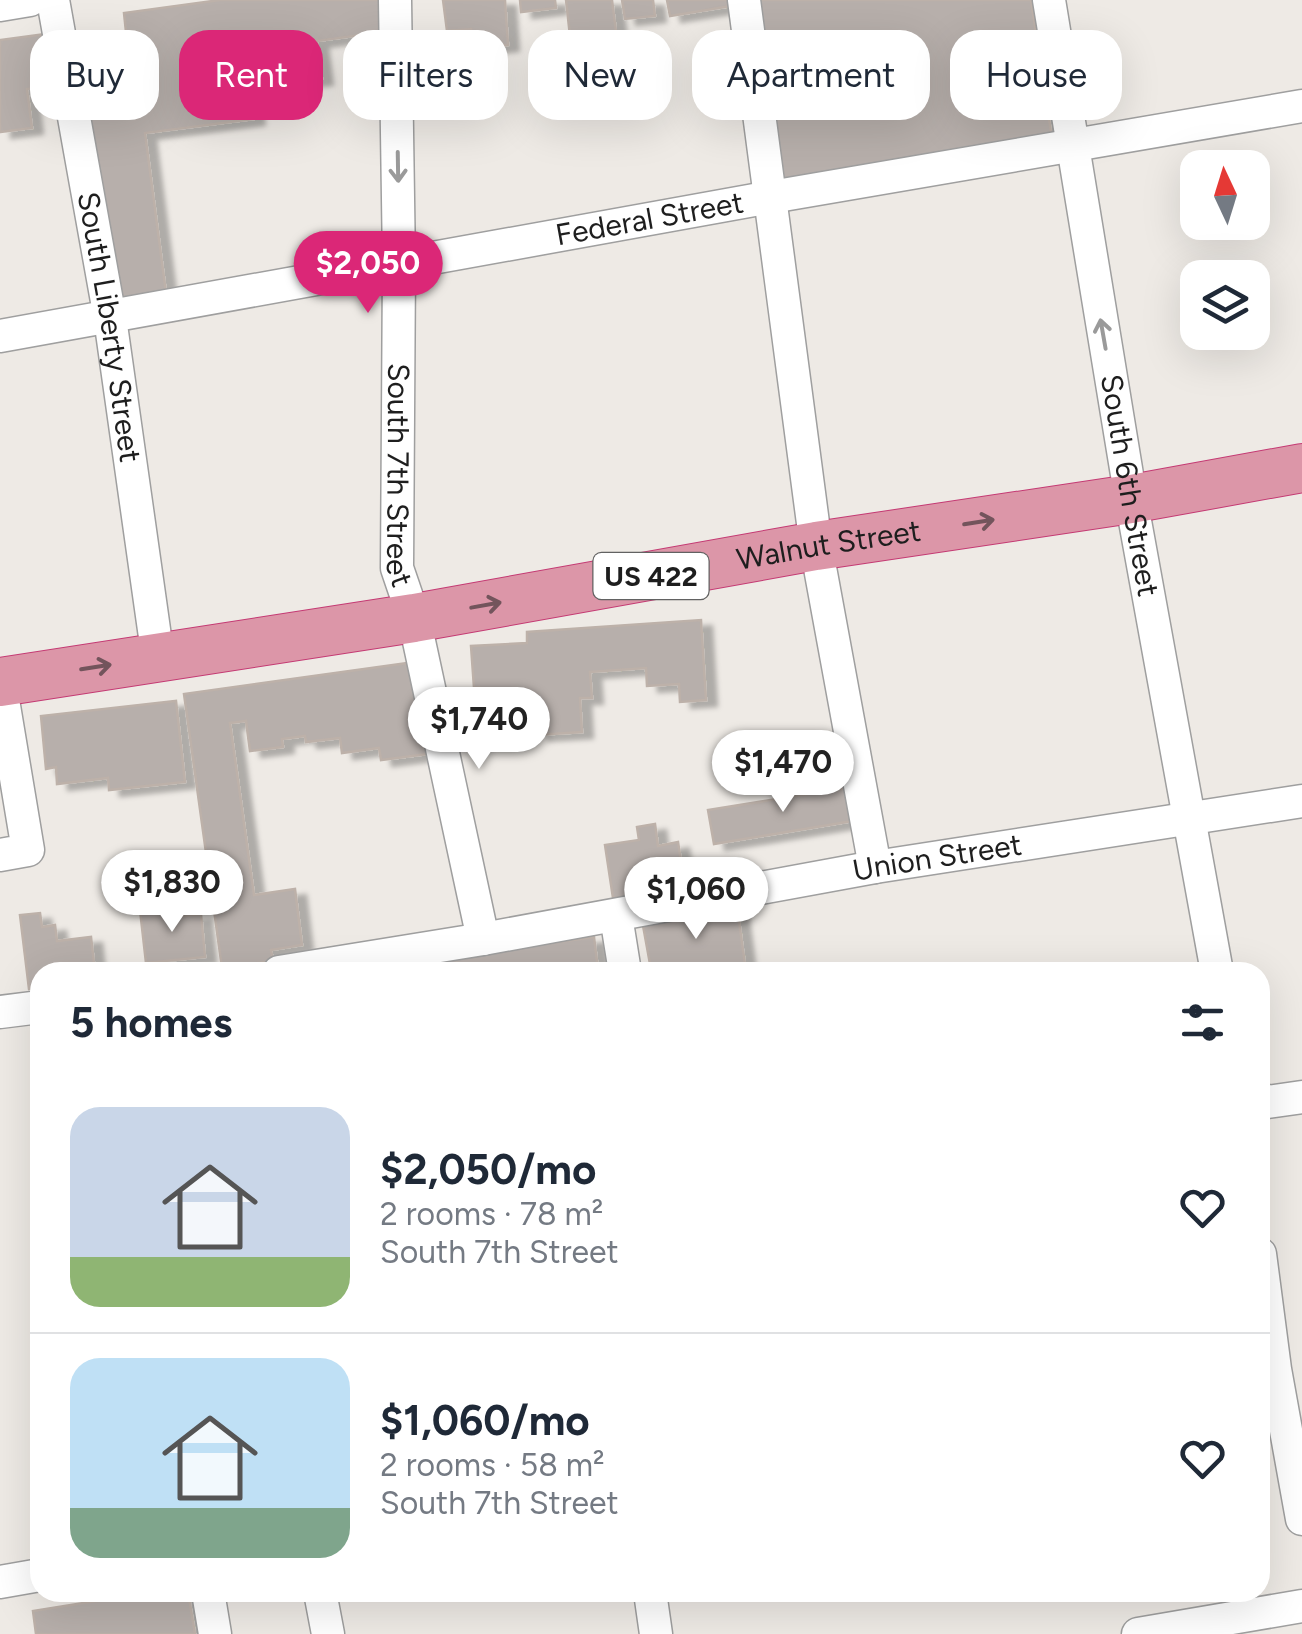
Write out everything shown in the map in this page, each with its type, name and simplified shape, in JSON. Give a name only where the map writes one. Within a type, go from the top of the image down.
[{"type":"highway","name":"Walnut Street","points":[[0,682],[414,618],[816,546],[1131,499],[1302,468]]},
{"type":"street","points":[[0,4],[30,0]]},
{"type":"street","name":"South Liberty Street","points":[[53,0],[110,318],[158,658]]},
{"type":"street","name":"South 7th Street","points":[[396,0],[400,264],[397,568],[414,618],[483,939]]},
{"type":"street","points":[[744,0],[816,546],[875,868]]},
{"type":"street","name":"South 6th Street","points":[[1048,0],[1131,499],[1215,962]]},
{"type":"street","name":"Federal Street","points":[[0,336],[1302,106]]},
{"type":"street","points":[[0,682],[4,746],[28,850],[0,855]]},
{"type":"street","name":"Union Street","points":[[341,962],[875,868],[1302,801]]},
{"type":"street","points":[[616,916],[623,962]]},
{"type":"street","points":[[0,1012],[30,1008]]},
{"type":"street","points":[[1270,1103],[1302,1098]]},
{"type":"street","points":[[1270,1315],[1302,1520]]},
{"type":"street","points":[[0,1582],[30,1578]]},
{"type":"street","points":[[209,1602],[214,1634]]},
{"type":"street","points":[[322,1602],[328,1634]]},
{"type":"street","points":[[651,1602],[656,1634]]},
{"type":"street","points":[[1138,1634],[1302,1606]]},
{"type":"building","points":[[220,0],[386,0],[390,30],[343,30],[343,37],[323,40],[323,30],[179,30],[179,120],[246,120],[145,133],[166,293],[111,300],[87,120],[159,120],[159,30],[126,30],[124,13]]},
{"type":"building","points":[[443,0],[505,0],[507,30],[447,30]]},
{"type":"building","points":[[520,0],[555,0],[556,8],[521,12]]},
{"type":"building","points":[[566,0],[612,0],[616,30],[569,30]]},
{"type":"building","points":[[622,0],[653,0],[655,16],[625,19]]},
{"type":"building","points":[[667,0],[730,0],[731,6],[670,16]]},
{"type":"building","points":[[750,0],[1031,0],[1036,30],[950,30],[950,120],[1049,120],[1052,139],[777,180],[768,120],[930,120],[930,30],[754,30]]},
{"type":"building","points":[[30,36],[27,89],[32,128],[0,132],[0,40]]},
{"type":"building","points":[[701,620],[706,700],[680,702],[679,684],[647,686],[646,668],[590,672],[592,698],[580,698],[582,732],[537,735],[535,713],[481,716],[471,646],[527,643],[527,632]]},
{"type":"building","points":[[415,662],[428,754],[381,760],[379,748],[342,753],[340,738],[306,742],[305,736],[282,739],[283,747],[250,751],[246,721],[230,723],[254,895],[295,889],[302,945],[271,950],[273,961],[221,962],[184,694]]},
{"type":"building","points":[[176,701],[185,782],[109,790],[108,778],[57,784],[56,767],[46,769],[41,716]]},
{"type":"building","points":[[853,787],[859,820],[714,844],[708,810]]},
{"type":"building","points":[[655,824],[658,846],[678,842],[685,887],[613,898],[605,845],[639,840],[637,827]]},
{"type":"building","points":[[182,905],[183,916],[201,914],[205,957],[146,962],[140,910]]},
{"type":"building","points":[[737,906],[745,962],[650,962],[642,920]]},
{"type":"building","points":[[40,913],[42,927],[55,925],[57,941],[91,937],[94,962],[30,962],[29,989],[20,915]]},
{"type":"building","points":[[594,937],[597,962],[417,962]]},
{"type":"building","points":[[89,1602],[190,1602],[195,1634],[36,1634],[33,1611]]}]
